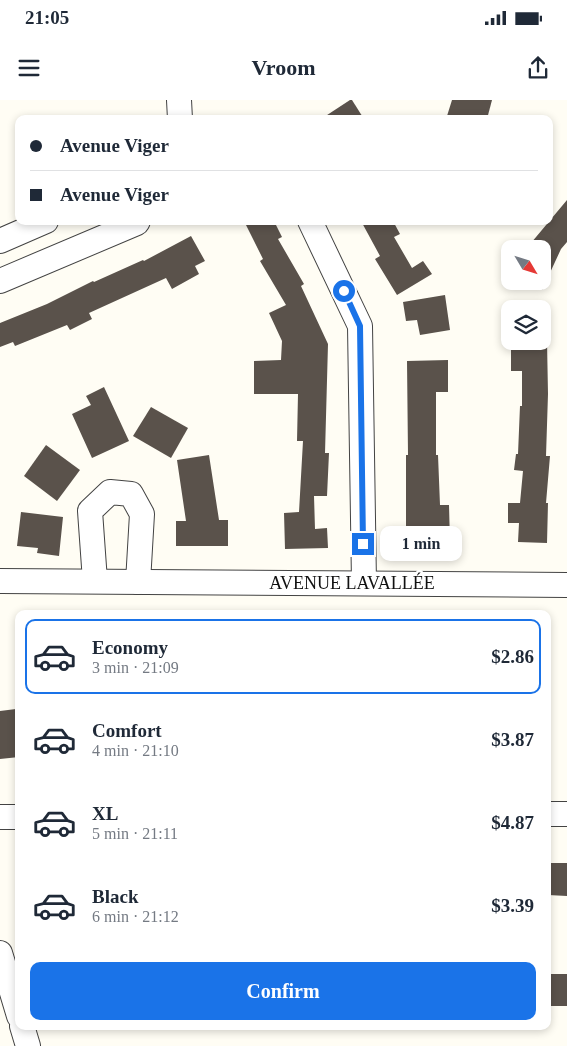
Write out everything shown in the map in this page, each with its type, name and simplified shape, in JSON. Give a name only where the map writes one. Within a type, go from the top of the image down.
[{"type":"street","points":[[179,100],[180,115]]},
{"type":"street","points":[[0,241],[37,225]]},
{"type":"street","points":[[0,282],[129,225]]},
{"type":"street","points":[[312,225],[360,326],[364,583]]},
{"type":"street","points":[[95,581],[90,511],[110,492],[131,494],[142,514],[138,582]]},
{"type":"street","name":"AVENUE LAVALLÉE","points":[[0,581],[567,585]]},
{"type":"street","points":[[551,814],[567,814]]},
{"type":"street","points":[[0,817],[15,817]]},
{"type":"street","points":[[0,953],[15,1003]]},
{"type":"street","points":[[23,1030],[28,1046]]},
{"type":"building","points":[[352,100],[361,115],[327,115]]},
{"type":"building","points":[[452,100],[492,100],[488,115],[447,115]]},
{"type":"building","points":[[567,200],[567,242],[561,249],[551,271],[551,240],[534,240],[546,225],[553,225],[553,217]]},
{"type":"building","points":[[246,225],[276,225],[282,237],[278,239],[304,284],[301,286],[328,344],[325,453],[329,453],[327,496],[314,496],[315,529],[327,528],[328,548],[285,549],[284,513],[299,512],[303,441],[297,441],[298,394],[254,394],[254,361],[281,360],[282,341],[269,313],[286,305],[260,261],[263,259]]},
{"type":"building","points":[[363,225],[395,225],[400,234],[394,237],[412,268],[423,261],[432,274],[397,295],[375,259],[380,256]]},
{"type":"building","points":[[191,236],[205,261],[195,266],[199,274],[172,289],[166,278],[89,313],[92,319],[70,330],[67,325],[15,346],[13,342],[0,347],[0,323],[47,304],[93,281],[144,261]]},
{"type":"building","points":[[445,295],[450,330],[420,335],[417,320],[406,321],[403,302]]},
{"type":"building","points":[[511,350],[547,350],[546,456],[550,456],[546,503],[548,503],[547,543],[518,542],[519,523],[508,523],[508,503],[520,503],[523,471],[514,470],[516,454],[518,454],[520,406],[522,406],[522,371],[511,371]]},
{"type":"building","points":[[448,360],[448,392],[436,392],[436,455],[438,455],[440,505],[449,505],[450,542],[418,543],[417,532],[406,532],[406,455],[408,455],[407,361]]},
{"type":"building","points":[[104,387],[129,441],[92,458],[72,414],[91,405],[86,396]]},
{"type":"building","points":[[151,407],[188,428],[171,458],[133,436]]},
{"type":"building","points":[[46,445],[80,470],[57,501],[24,476]]},
{"type":"building","points":[[209,455],[219,520],[228,520],[228,546],[176,546],[176,521],[186,521],[177,460]]},
{"type":"building","points":[[21,512],[63,517],[59,556],[37,553],[38,548],[17,546]]},
{"type":"building","points":[[15,709],[15,757],[0,759],[0,711]]},
{"type":"building","points":[[551,863],[567,863],[567,896],[551,895]]},
{"type":"building","points":[[551,974],[567,974],[567,1006],[551,1006]]},
{"type":"route","points":[[344,291],[360,326],[363,544]]}]
